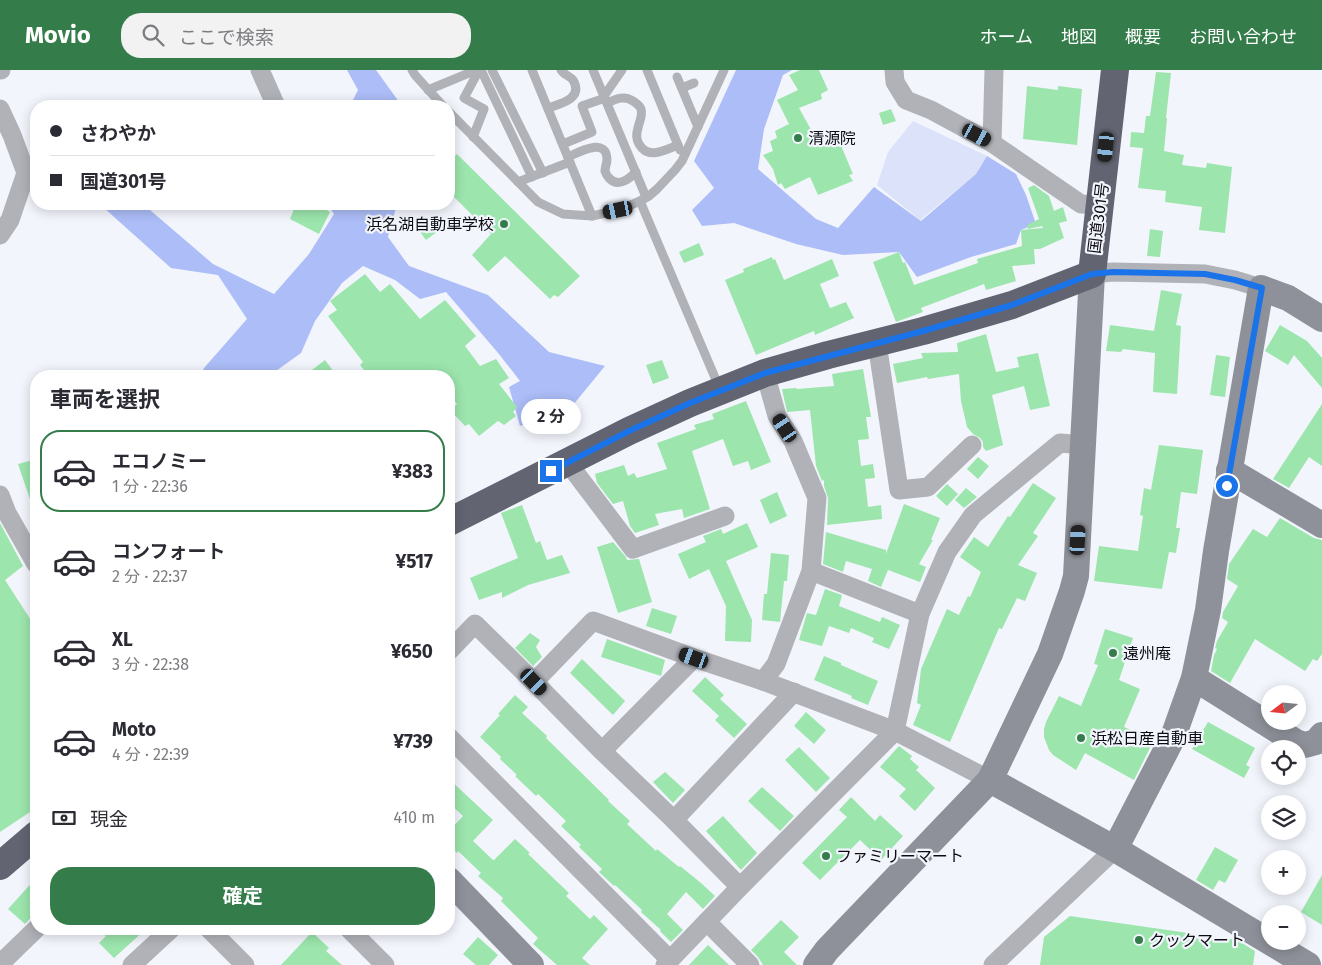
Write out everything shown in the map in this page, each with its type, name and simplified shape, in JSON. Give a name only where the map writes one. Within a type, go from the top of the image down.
[{"type":"highway","name":"国道301号","points":[[455,519],[629,431],[690,403],[765,373],[1012,305],[1092,274],[1115,70]]},
{"type":"highway","points":[[0,866],[30,840]]},
{"type":"street","points":[[260,70],[273,100]]},
{"type":"street","points":[[894,70],[895,82],[906,100],[931,110],[992,143],[1080,204],[1100,206]]},
{"type":"street","points":[[992,143],[994,70]]},
{"type":"street","points":[[0,109],[12,134],[26,173],[10,220],[0,235]]},
{"type":"street","points":[[816,965],[827,950],[990,780],[1050,654],[1076,576],[1092,274],[1113,272],[1205,274],[1235,280],[1288,298],[1322,320]]},
{"type":"street","points":[[993,965],[1115,849],[1173,737],[1194,678],[1208,610],[1216,551],[1262,288]]},
{"type":"street","points":[[877,343],[899,490],[928,487],[972,445]]},
{"type":"street","points":[[763,681],[776,664],[811,571],[817,498],[793,441],[777,416],[765,373]]},
{"type":"street","points":[[455,742],[668,963],[740,887],[895,731],[920,614],[947,552],[973,514],[1060,443],[1083,445]]},
{"type":"street","points":[[568,463],[633,549],[725,516]]},
{"type":"street","points":[[1230,470],[1322,525]]},
{"type":"street","points":[[0,495],[7,513],[30,553]]},
{"type":"street","points":[[811,571],[920,614]]},
{"type":"street","points":[[534,682],[593,621],[794,692],[895,731],[990,780],[1115,849],[1308,965]]},
{"type":"street","points":[[455,645],[475,624],[740,887]]},
{"type":"street","points":[[602,751],[694,658]]},
{"type":"street","points":[[1194,678],[1296,742],[1306,745],[1316,742],[1322,735]]},
{"type":"street","points":[[674,820],[794,692]]},
{"type":"street","points":[[455,886],[532,965]]},
{"type":"street","points":[[707,922],[750,965]]},
{"type":"street","points":[[0,964],[30,935]]},
{"type":"street","points":[[132,965],[164,935]]},
{"type":"street","points":[[215,935],[245,965]]},
{"type":"street","points":[[355,935],[385,965]]},
{"type":"lane","points":[[412,70],[414,76],[437,100]]},
{"type":"lane","points":[[492,70],[543,173]]},
{"type":"lane","points":[[532,70],[592,216]]},
{"type":"lane","points":[[548,108],[570,100],[574,95],[576,88],[573,80],[561,70]]},
{"type":"lane","points":[[593,70],[636,172],[643,199],[720,391]]},
{"type":"lane","points":[[605,99],[622,70]]},
{"type":"lane","points":[[648,70],[683,158]]},
{"type":"lane","points":[[455,118],[538,202],[563,214],[592,216],[618,210],[643,199],[666,180],[683,158],[724,70]]},
{"type":"lane","points":[[428,90],[474,71]]},
{"type":"lane","points":[[473,136],[484,108],[464,98],[474,71]]},
{"type":"lane","points":[[474,71],[532,177]]},
{"type":"lane","points":[[677,77],[698,127]]},
{"type":"lane","points":[[682,88],[694,83]]},
{"type":"lane","points":[[562,144],[592,132],[582,106],[605,99],[626,98],[634,101],[642,110],[637,130],[640,146],[647,152],[656,153],[678,145]]},
{"type":"lane","points":[[518,182],[543,173],[588,148],[596,147],[605,152],[607,161],[605,173],[613,182],[622,182],[636,172]]},
{"type":"shaded area","points":[[347,70],[376,70],[398,100],[353,100],[358,90]]},
{"type":"shaded area","points":[[736,70],[792,70],[783,75],[764,129],[758,169],[816,219],[838,228],[874,187],[921,221],[976,174],[987,156],[1016,174],[1036,224],[1021,230],[1016,244],[971,257],[917,277],[899,252],[843,255],[796,244],[734,223],[702,226],[692,210],[714,188],[694,161]]},
{"type":"shaded area","points":[[913,121],[987,156],[976,174],[920,220],[877,185],[888,152]]},
{"type":"shaded area","points":[[106,210],[150,210],[213,264],[274,294],[309,254],[334,214],[331,210],[395,210],[388,237],[409,266],[488,295],[549,352],[605,366],[573,405],[520,426],[509,387],[520,381],[446,292],[420,299],[395,280],[363,266],[342,283],[315,321],[301,353],[277,370],[203,370],[247,319],[218,275],[171,268]]},
{"type":"building","points":[[800,70],[819,70],[828,90],[821,94],[822,99],[799,108],[819,144],[837,137],[843,147],[853,174],[849,175],[853,181],[818,195],[810,177],[785,189],[781,183],[778,185],[773,169],[763,155],[773,151],[770,141],[777,138],[775,131],[789,124],[777,100],[798,90],[789,75]]},
{"type":"building","points":[[1156,72],[1171,73],[1164,151],[1184,155],[1182,165],[1206,168],[1207,163],[1232,167],[1225,233],[1199,230],[1202,207],[1165,202],[1166,191],[1138,188],[1143,148],[1130,147],[1131,132],[1144,133],[1146,116],[1150,116]]},
{"type":"building","points":[[1027,86],[1058,90],[1058,86],[1082,89],[1077,145],[1023,139]]},
{"type":"building","points":[[891,109],[896,121],[883,125],[879,113]]},
{"type":"building","name":"浜名湖自動車学校","points":[[457,154],[580,276],[558,297],[554,295],[550,299],[505,256],[488,272],[472,255],[491,234],[455,198],[455,156]]},
{"type":"building","points":[[1034,185],[1049,196],[1054,211],[1063,207],[1067,221],[1059,223],[1064,238],[1040,249],[1034,249],[1035,264],[1012,266],[1016,281],[986,290],[984,284],[921,308],[923,312],[896,322],[873,262],[899,252],[914,285],[978,263],[977,259],[1022,246],[1021,230],[1043,228],[1042,226],[1028,229],[1027,225],[1039,219],[1028,188]]},
{"type":"building","points":[[294,210],[326,210],[330,212],[319,234],[290,219]]},
{"type":"building","points":[[428,220],[441,229],[426,240],[418,229]]},
{"type":"building","points":[[1150,229],[1163,231],[1160,257],[1147,256]]},
{"type":"building","points":[[699,243],[704,255],[684,263],[679,252]]},
{"type":"building","points":[[772,257],[773,260],[775,259],[784,280],[832,259],[839,276],[820,284],[830,308],[846,302],[854,318],[815,335],[814,331],[756,355],[725,280],[744,272],[743,269]]},
{"type":"building","points":[[365,274],[380,292],[390,284],[420,319],[445,300],[476,336],[465,346],[480,366],[496,359],[509,378],[499,384],[517,407],[513,412],[516,416],[504,425],[498,421],[479,436],[469,424],[465,426],[455,415],[455,406],[457,404],[455,402],[455,370],[364,370],[360,365],[363,362],[328,316],[337,310],[330,301]]},
{"type":"building","points":[[1161,290],[1182,294],[1176,325],[1181,326],[1177,394],[1153,392],[1155,353],[1123,349],[1121,352],[1106,351],[1110,325],[1154,331]]},
{"type":"building","points":[[1280,325],[1307,341],[1322,358],[1322,388],[1294,355],[1288,365],[1265,351]]},
{"type":"building","points":[[986,334],[996,372],[1019,367],[1017,357],[1038,353],[1050,406],[1030,410],[1024,386],[992,395],[1003,445],[986,451],[980,438],[967,427],[961,401],[959,374],[928,379],[927,377],[897,383],[893,364],[923,358],[921,353],[958,352],[957,343]]},
{"type":"building","points":[[1216,355],[1230,357],[1225,397],[1210,395]]},
{"type":"building","points":[[325,360],[332,370],[312,370]]},
{"type":"building","points":[[662,360],[669,378],[653,384],[646,365]]},
{"type":"building","points":[[863,369],[871,417],[866,417],[869,439],[858,440],[861,466],[873,464],[875,478],[865,479],[868,507],[881,505],[882,519],[827,525],[828,498],[824,480],[822,481],[816,466],[810,410],[787,412],[782,389],[834,386],[832,374]]},
{"type":"building","points":[[746,401],[771,462],[751,470],[748,461],[733,466],[723,439],[692,451],[710,509],[684,518],[682,509],[655,514],[659,525],[635,533],[630,526],[623,501],[613,504],[597,483],[595,474],[624,465],[628,476],[634,473],[637,478],[667,469],[657,443],[696,429],[694,425],[714,419],[712,414]]},
{"type":"building","points":[[1322,404],[1322,466],[1309,457],[1289,488],[1273,479]]},
{"type":"building","points":[[1159,445],[1203,450],[1197,494],[1181,492],[1176,528],[1180,528],[1176,553],[1169,552],[1162,589],[1094,581],[1099,546],[1138,551],[1143,516],[1140,515],[1144,488],[1151,490]]},
{"type":"building","points":[[978,457],[989,466],[978,479],[967,469]]},
{"type":"building","points":[[30,461],[30,499],[18,464]]},
{"type":"building","points":[[1033,483],[1056,498],[1033,533],[1038,536],[1018,565],[1037,573],[1025,601],[1017,598],[1002,629],[999,628],[950,742],[913,725],[921,705],[917,703],[921,669],[947,609],[959,615],[968,596],[970,597],[981,572],[960,557],[974,537],[988,547]]},
{"type":"building","points":[[947,484],[958,494],[947,506],[936,496]]},
{"type":"building","points":[[966,488],[977,497],[964,508],[955,500]]},
{"type":"building","points":[[777,492],[787,516],[770,524],[760,500]]},
{"type":"building","points":[[904,504],[940,518],[931,540],[933,540],[919,564],[926,567],[920,582],[888,570],[881,587],[868,581],[872,569],[846,561],[843,572],[823,564],[826,532],[886,550],[886,554]]},
{"type":"building","points":[[522,505],[536,543],[540,541],[547,560],[562,555],[570,573],[528,585],[502,598],[502,592],[479,600],[470,578],[518,558],[501,513]]},
{"type":"building","points":[[1280,518],[1314,538],[1322,540],[1322,654],[1317,661],[1313,659],[1305,671],[1255,639],[1230,683],[1211,671],[1217,649],[1215,648],[1217,641],[1228,622],[1222,618],[1223,612],[1238,586],[1227,579],[1229,564],[1253,529],[1267,537]]},
{"type":"building","points":[[0,523],[23,566],[5,580],[30,619],[30,812],[0,832]]},
{"type":"building","points":[[747,523],[758,547],[726,561],[752,620],[751,642],[725,641],[726,606],[709,569],[689,579],[678,554],[706,542],[703,536],[721,529],[723,534]]},
{"type":"building","points":[[613,542],[627,560],[639,559],[652,602],[618,613],[597,547]]},
{"type":"building","points":[[771,553],[789,555],[780,622],[762,620]]},
{"type":"building","points":[[825,589],[842,595],[839,606],[880,622],[882,617],[900,625],[889,649],[872,642],[874,638],[851,628],[849,633],[829,626],[822,646],[799,640],[807,613],[816,615]]},
{"type":"building","points":[[652,608],[677,616],[671,634],[646,626]]},
{"type":"building","points":[[1105,629],[1133,638],[1119,680],[1140,689],[1124,727],[1154,740],[1134,780],[1085,753],[1076,770],[1053,755],[1044,737],[1046,722],[1059,696],[1081,706],[1098,665],[1094,664]]},
{"type":"building","points":[[530,633],[540,640],[536,647],[542,657],[533,666],[515,648]]},
{"type":"building","points":[[607,639],[665,660],[661,676],[601,657]]},
{"type":"building","points":[[824,656],[878,681],[868,705],[814,680]]},
{"type":"building","points":[[582,659],[625,701],[613,715],[570,673]]},
{"type":"building","points":[[705,677],[724,695],[720,699],[747,724],[734,738],[715,720],[719,716],[692,691]]},
{"type":"building","points":[[515,695],[528,707],[522,713],[630,821],[627,824],[656,851],[657,849],[680,866],[715,896],[703,909],[686,892],[667,914],[683,930],[671,942],[641,912],[642,910],[599,872],[602,869],[561,826],[566,821],[538,794],[536,796],[515,776],[517,775],[500,759],[501,757],[480,737]]},
{"type":"building","points":[[806,712],[826,730],[814,744],[794,726]]},
{"type":"building","points":[[1208,722],[1255,748],[1246,765],[1250,767],[1244,778],[1192,749]]},
{"type":"building","points":[[899,746],[912,756],[910,759],[919,767],[916,770],[935,788],[915,811],[899,796],[906,789],[880,767]]},
{"type":"building","points":[[799,747],[830,778],[816,792],[785,760]]},
{"type":"building","points":[[665,772],[685,790],[673,803],[653,782]]},
{"type":"building","points":[[455,785],[493,820],[473,841],[493,860],[515,839],[569,893],[566,896],[590,919],[594,915],[608,929],[582,958],[590,965],[557,965],[533,944],[538,938],[501,901],[503,898],[478,876],[481,873],[458,851],[457,853],[455,851],[455,825],[463,816],[455,809]]},
{"type":"building","points":[[762,787],[794,816],[780,831],[748,801]]},
{"type":"building","points":[[851,797],[875,821],[880,815],[903,836],[881,860],[860,840],[820,880],[802,863],[847,817],[839,810]]},
{"type":"building","points":[[723,816],[757,853],[741,870],[706,831]]},
{"type":"building","points":[[1215,847],[1238,860],[1225,883],[1219,880],[1213,890],[1196,880]]},
{"type":"building","points":[[1322,875],[1322,925],[1306,915],[1305,905]]},
{"type":"building","points":[[30,885],[30,919],[25,924],[8,909]]},
{"type":"building","name":"クックマート","points":[[1070,916],[1237,940],[1255,951],[1253,965],[1040,965],[1044,937]]},
{"type":"building","points":[[781,920],[799,937],[784,952],[797,965],[763,965],[751,950]]},
{"type":"building","points":[[105,935],[139,935],[114,958],[99,943],[106,936]]},
{"type":"building","points":[[309,935],[315,935],[329,948],[326,951],[342,965],[281,965]]},
{"type":"building","points":[[478,937],[498,955],[489,965],[476,965],[463,954]]},
{"type":"building","points":[[708,945],[729,965],[689,965]]},
{"type":"place","name":"清源院","points":[[798,138]]},
{"type":"place","name":"浜名湖自動車学校","points":[[504,224]]},
{"type":"place","name":"遠州庵","points":[[1113,653]]},
{"type":"place","name":"浜松日産自動車","points":[[1081,738]]},
{"type":"place","name":"ファミリーマート","points":[[826,856]]},
{"type":"place","name":"クックマート","points":[[1139,940]]},
{"type":"route","points":[[551,471],[629,431],[690,403],[765,373],[1012,305],[1092,274],[1113,272],[1205,274],[1262,288],[1227,486]]}]
